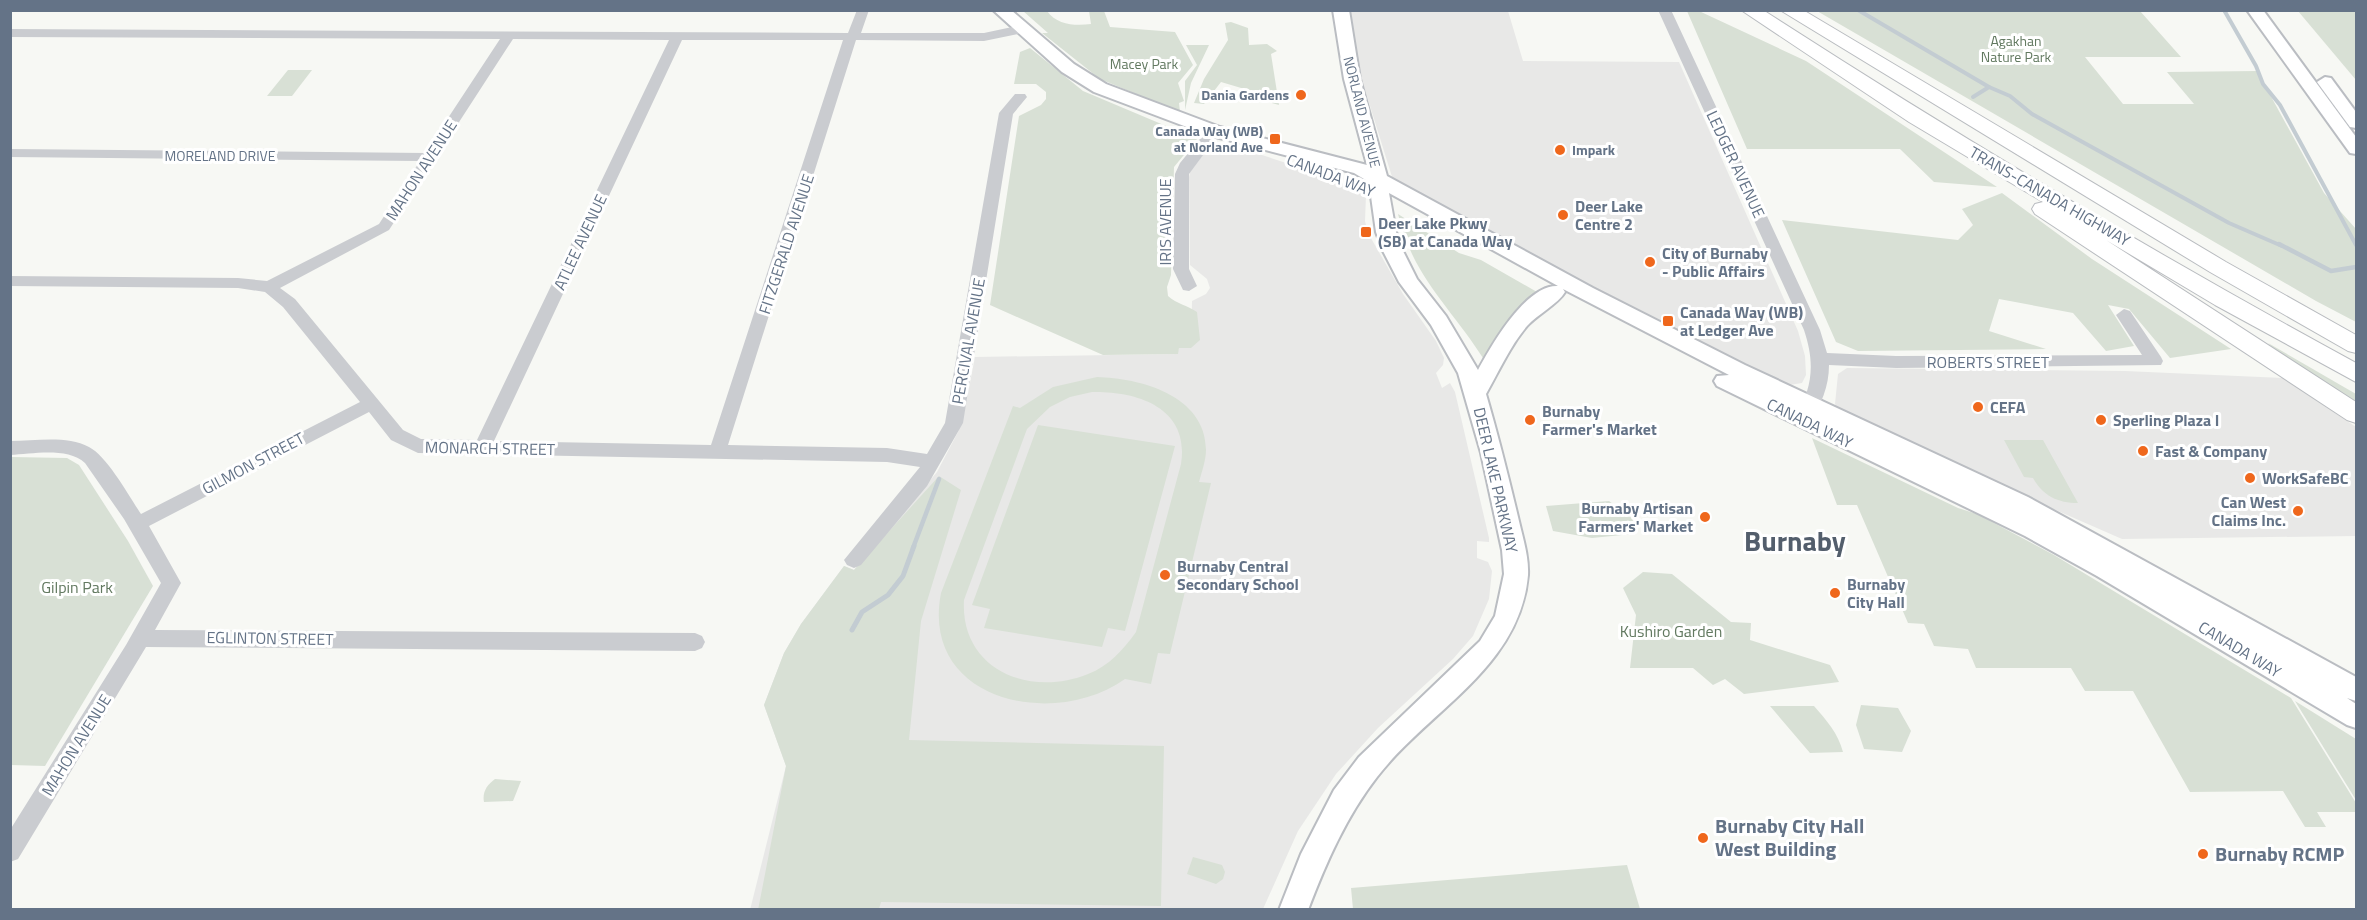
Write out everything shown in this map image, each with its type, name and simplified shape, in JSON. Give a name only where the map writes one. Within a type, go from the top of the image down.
[{"type":"highway","name":"TRANS-CANADA HIGHWAY","points":[[1750,10],[1916,117],[2223,300],[2356,373]]},
{"type":"highway","name":"TRANS-CANADA HIGHWAY","points":[[1789,10],[2218,267],[2356,345]]},
{"type":"highway","points":[[1916,117],[1956,150],[2150,281],[2356,414]]},
{"type":"main road","name":"NORLAND AVENUE","points":[[1341,10],[1352,79],[1372,148],[1380,186]]},
{"type":"main road","points":[[2255,10],[2356,150]]},
{"type":"main road","points":[[2273,10],[2356,123]]},
{"type":"main road","name":"CANADA WAY","points":[[1012,20],[1068,68],[1100,88],[1214,131],[1256,144],[1275,146],[1336,161],[1555,292],[1807,413],[2020,503],[2356,690]]},
{"type":"main road","name":"CANADA WAY","points":[[1256,144],[1267,152],[1362,183],[1380,186],[1586,293],[1807,413],[2106,569],[2356,717]]},
{"type":"main road","points":[[1336,161],[1372,148]]},
{"type":"main road","name":"DEER LAKE PARKWAY","points":[[1293,909],[1311,864],[1344,799],[1369,766],[1489,650],[1507,618],[1515,588],[1514,550],[1476,392],[1456,347],[1409,282],[1396,258],[1386,232],[1380,186]]},
{"type":"main road","points":[[1476,392],[1510,332],[1526,312],[1555,292]]},
{"type":"street","name":"FITZGERALD AVENUE","points":[[717,452],[750,357],[848,43],[863,10]]},
{"type":"street","name":"LEDGER AVENUE","points":[[1664,10],[1812,330],[1821,359],[1821,380],[1807,413]]},
{"type":"street","points":[[10,33],[984,37],[1012,20]]},
{"type":"street","name":"MAHON AVENUE","points":[[269,287],[379,232],[390,220],[508,35]]},
{"type":"street","name":"ATLEE AVENUE","points":[[482,448],[678,35]]},
{"type":"street","name":"PERCIVAL AVENUE","points":[[854,560],[895,514],[933,462],[950,433],[957,411],[1006,113],[1020,97]]},
{"type":"street","name":"IRIS AVENUE","points":[[1189,286],[1181,269],[1182,174],[1185,166],[1214,131]]},
{"type":"street","name":"MORELAND DRIVE","points":[[10,153],[429,157]]},
{"type":"street","points":[[10,281],[238,283],[269,287]]},
{"type":"street","name":"MONARCH STREET","points":[[269,287],[289,303],[397,435],[418,446],[887,455],[933,462]]},
{"type":"street","name":"ROBERTS STREET","points":[[1821,359],[1896,362],[2156,361],[2124,315]]},
{"type":"street","name":"GILMON STREET","points":[[137,524],[370,404]]},
{"type":"street","points":[[10,448],[72,449],[86,452],[137,524],[171,583],[141,638]]},
{"type":"street","name":"MAHON AVENUE","points":[[10,851],[141,638]]},
{"type":"street","name":"EGLINTON STREET","points":[[141,638],[695,642]]},
{"type":"shaded area","points":[[1349,11],[1508,11],[1523,61],[1679,62],[1798,331],[1805,356],[1806,375],[1802,383],[1783,386],[1692,336],[1639,313],[1393,180],[1357,64]]},
{"type":"shaded area","name":"Burnaby Central Secondary School","points":[[1212,143],[1225,143],[1332,178],[1366,195],[1365,221],[1368,233],[1403,294],[1436,341],[1444,358],[1443,365],[1436,373],[1442,388],[1450,383],[1455,392],[1489,538],[1489,542],[1477,541],[1477,558],[1488,562],[1492,571],[1489,599],[1473,636],[1453,659],[1378,728],[1336,774],[1298,831],[1263,909],[750,910],[786,766],[764,705],[784,653],[801,624],[844,566],[854,570],[937,472],[958,432],[964,414],[975,357],[1177,354],[1179,348],[1191,348],[1192,301],[1206,294],[1210,288],[1207,279],[1190,265],[1189,177],[1190,172]]},
{"type":"shaded area","points":[[1847,368],[2125,371],[2283,378],[2356,427],[2356,536],[2122,539],[1850,420],[1837,409],[1835,404],[1838,374]]},
{"type":"green space","name":"Macey Park","points":[[1023,11],[1047,11],[1061,22],[1079,25],[1091,24],[1089,11],[1104,11],[1110,27],[1175,32],[1193,65],[1178,83],[1184,101],[1179,103],[1180,112],[1100,79],[1042,33],[1048,33]]},
{"type":"green space","points":[[1687,11],[1699,11],[1806,61],[1997,187],[1934,182],[1900,149],[1747,149]]},
{"type":"green space","name":"Agakhan Nature Park","points":[[1817,11],[2140,11],[2181,57],[2085,57],[2123,104],[2194,104],[2167,72],[2257,71],[2324,193],[2356,229],[2356,322],[2316,301]]},
{"type":"green space","points":[[2298,11],[2356,11],[2356,80]]},
{"type":"green space","points":[[1231,22],[1248,28],[1249,45],[1267,44],[1277,51],[1271,54],[1279,105],[1255,98],[1258,93],[1221,82],[1204,104],[1194,103],[1204,79],[1228,40],[1225,23]]},
{"type":"green space","points":[[1186,45],[1209,45],[1191,83],[1185,110],[1185,81],[1197,65]]},
{"type":"green space","points":[[1030,48],[1083,91],[1197,139],[1174,167],[1171,275],[1167,287],[1168,296],[1197,312],[1200,340],[1191,348],[1179,348],[1178,354],[1103,355],[990,305],[1019,116],[1041,105],[1046,99],[1046,92],[1036,84],[1014,84],[1020,52]]},
{"type":"green space","points":[[288,70],[312,70],[292,96],[267,96]]},
{"type":"green space","points":[[2002,193],[2092,259],[2231,349],[2170,358],[2129,309],[2108,305],[2134,346],[2106,351],[2073,313],[1999,299],[1989,331],[2046,349],[1858,351],[1836,342],[1782,220],[1958,240],[1973,225],[1962,209]]},
{"type":"green space","points":[[1398,214],[1459,253],[1481,260],[1537,292],[1538,294],[1514,317],[1497,340],[1488,361],[1485,361],[1423,274],[1413,256]]},
{"type":"green space","points":[[2268,343],[2356,394],[2356,407],[2285,361]]},
{"type":"green space","points":[[1097,377],[1132,381],[1167,393],[1183,403],[1195,416],[1203,431],[1206,454],[1199,482],[1211,483],[1170,654],[1158,653],[1151,684],[1125,679],[1096,694],[1063,702],[1030,703],[998,696],[971,681],[951,659],[940,630],[941,593],[1013,406],[1020,408],[1053,387]],"holes":[[[1092,392],[1127,395],[1157,407],[1169,416],[1177,429],[1182,445],[1181,464],[1136,632],[1115,657],[1103,667],[1088,674],[1066,681],[1043,682],[1022,679],[1002,672],[986,660],[973,644],[966,624],[964,600],[1027,429],[1050,407],[1070,397]]]},
{"type":"green space","points":[[1038,425],[1175,446],[1125,631],[1108,628],[1102,647],[984,628],[990,609],[972,605]]},
{"type":"green space","points":[[1812,438],[1958,508],[1977,514],[2054,555],[2291,698],[2356,803],[2356,812],[2317,812],[2326,827],[2305,827],[2283,791],[2190,792],[2133,691],[2085,691],[2071,668],[1976,668],[1968,649],[1934,646],[1924,624],[1908,623],[1857,505],[1837,505]]},
{"type":"green space","points":[[2004,440],[2043,440],[2078,503],[2058,500],[2041,490],[2033,478],[2024,477]]},
{"type":"green space","name":"Gilpin Park","points":[[11,457],[67,458],[79,465],[128,541],[153,586],[45,766],[11,765]]},
{"type":"green space","points":[[939,476],[961,490],[921,621],[909,740],[1164,746],[1161,906],[881,902],[879,909],[758,910],[786,766],[764,705],[784,653],[801,624],[844,566],[854,570]]},
{"type":"green space","points":[[1609,501],[1633,519],[1632,534],[1592,538],[1553,531],[1546,506]]},
{"type":"green space","name":"Kushiro Garden","points":[[1643,572],[1672,574],[1731,622],[1751,623],[1750,640],[1830,665],[1839,682],[1744,694],[1725,679],[1713,685],[1693,668],[1630,668],[1636,615],[1623,588]]},
{"type":"green space","points":[[2295,701],[2356,739],[2356,800]]},
{"type":"green space","points":[[1861,705],[1898,708],[1911,731],[1902,752],[1864,749],[1856,725]]},
{"type":"green space","points":[[1770,706],[1814,706],[1835,733],[1843,752],[1810,753]]},
{"type":"green space","points":[[495,779],[521,781],[513,801],[484,802],[486,789]]},
{"type":"green space","points":[[1193,857],[1222,865],[1225,872],[1223,879],[1216,884],[1187,874]]},
{"type":"green space","points":[[1627,865],[1640,909],[1353,909],[1351,888]]},
{"type":"waterway","points":[[1858,10],[1989,87]]},
{"type":"waterway","points":[[2224,10],[2256,66],[2263,84],[2280,105],[2356,245]]},
{"type":"waterway","points":[[1973,97],[1989,87]]},
{"type":"waterway","points":[[1989,87],[2010,96],[2032,114],[2229,223],[2282,246]]},
{"type":"waterway","points":[[2279,244],[2331,271],[2356,267]]},
{"type":"waterway","points":[[913,548],[939,479]]},
{"type":"waterway","points":[[852,630],[862,612],[888,595],[903,576],[914,546]]},
{"type":"place","name":"Dania Gardens","points":[[1301,95]]},
{"type":"place","name":"Canada Way (WB) at Norland Ave","points":[[1275,139]]},
{"type":"place","name":"Impark","points":[[1560,150]]},
{"type":"place","name":"Deer Lake Centre 2","points":[[1563,215]]},
{"type":"place","name":"Deer Lake Pkwy (SB) at Canada Way","points":[[1366,232]]},
{"type":"place","name":"City of Burnaby - Public Affairs","points":[[1650,262]]},
{"type":"place","name":"Canada Way (WB) at Ledger Ave","points":[[1668,321]]},
{"type":"place","name":"CEFA","points":[[1978,407]]},
{"type":"place","name":"Burnaby Farmer's Market","points":[[1530,420]]},
{"type":"place","name":"Sperling Plaza I","points":[[2101,420]]},
{"type":"place","name":"Fast & Company","points":[[2143,451]]},
{"type":"place","name":"WorkSafeBC","points":[[2250,478]]},
{"type":"place","name":"Can West Claims Inc.","points":[[2298,511]]},
{"type":"place","name":"Burnaby Artisan Farmers' Market","points":[[1705,517]]},
{"type":"place","name":"Burnaby Central Secondary School","points":[[1165,575]]},
{"type":"place","name":"Burnaby City Hall","points":[[1835,593]]},
{"type":"place","name":"Burnaby City Hall West Building","points":[[1703,838]]},
{"type":"place","name":"Burnaby RCMP","points":[[2203,854]]},
{"type":"district","name":"Burnaby","points":[[1795,541]]}]
